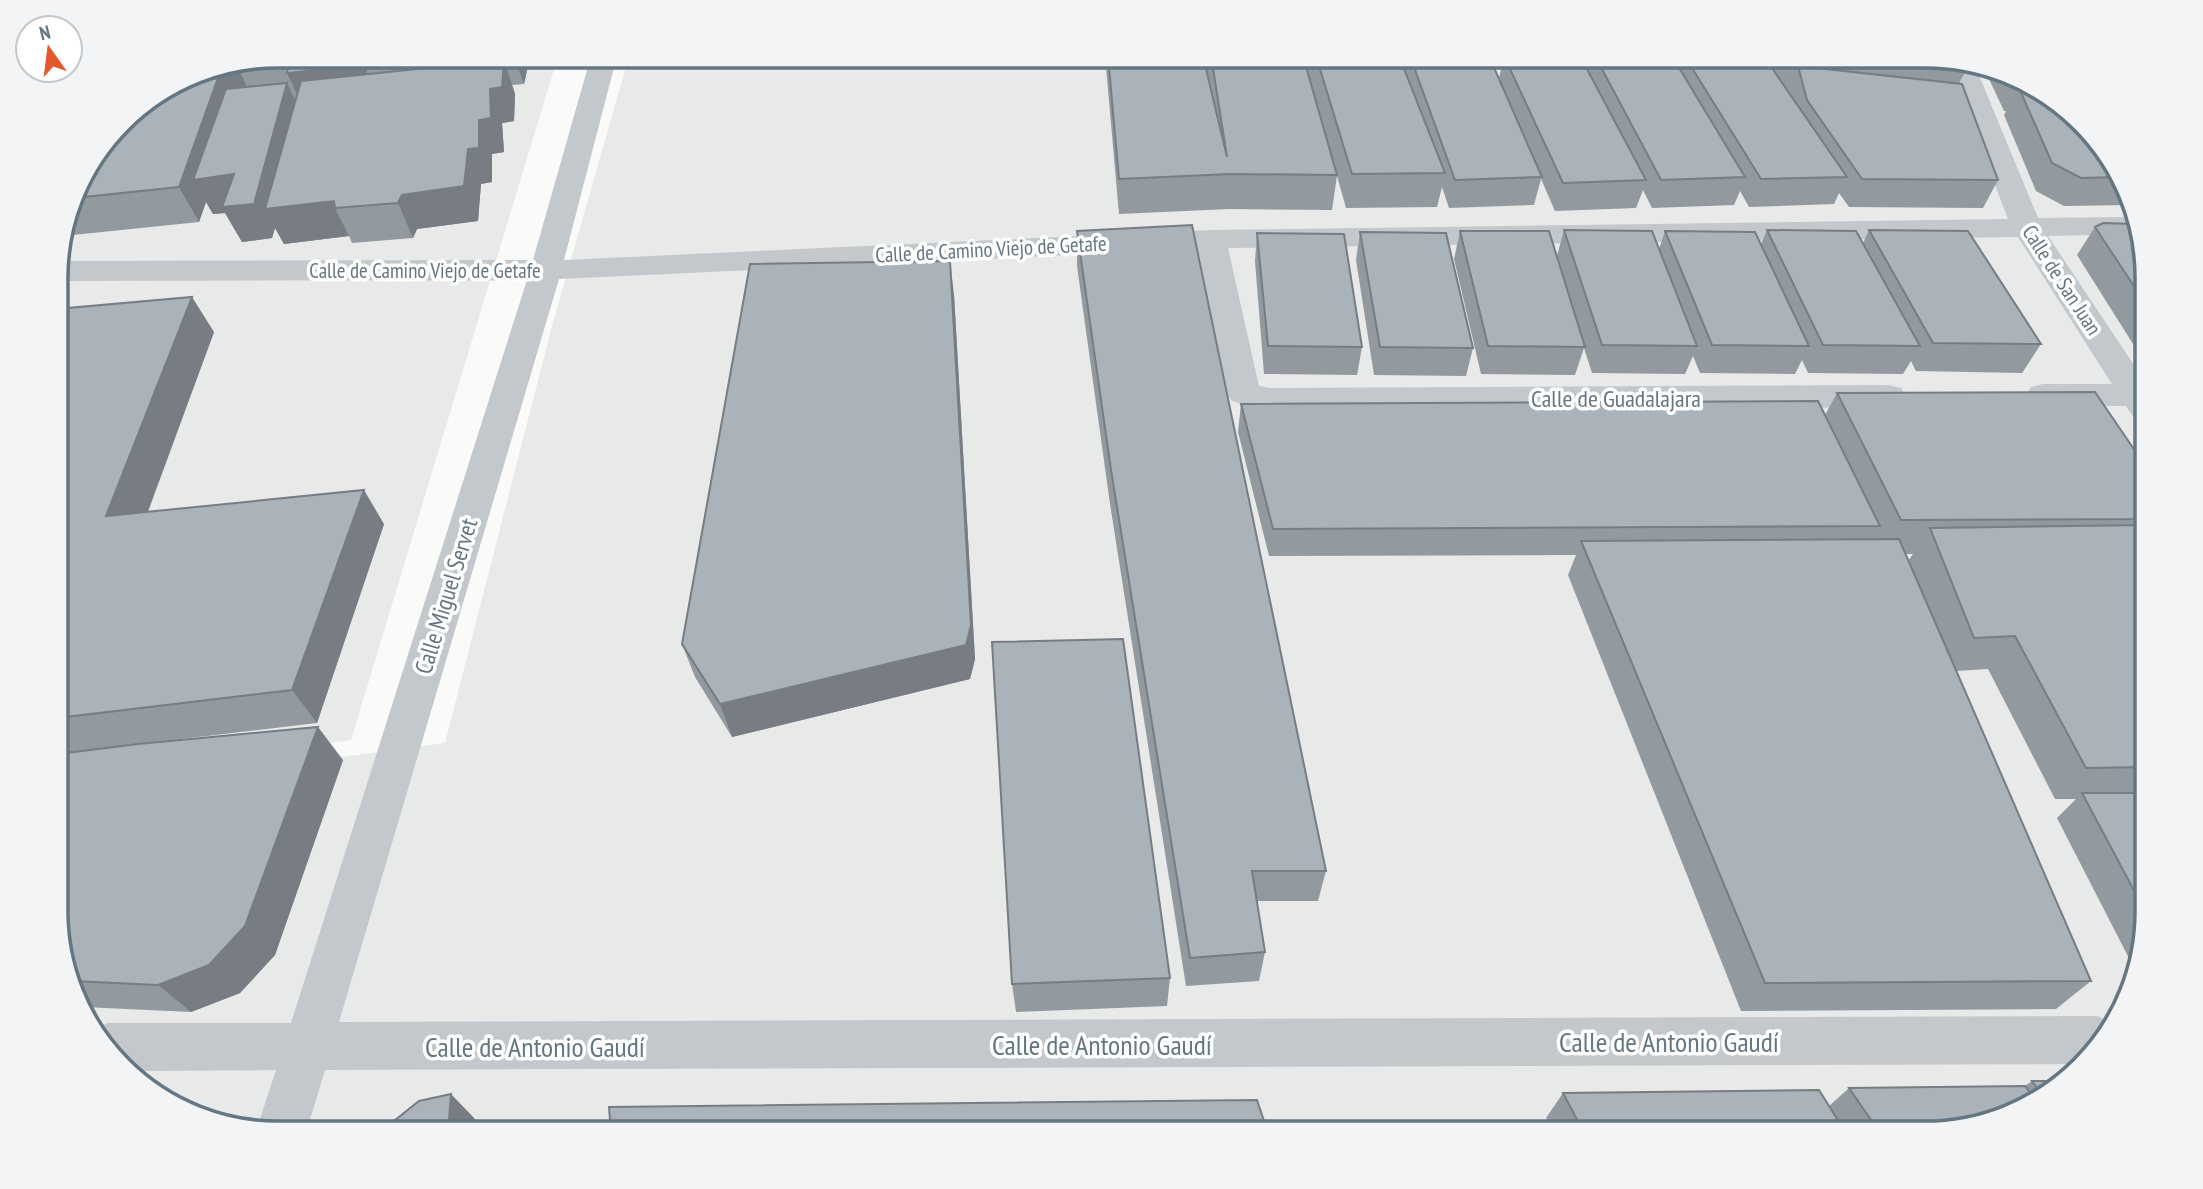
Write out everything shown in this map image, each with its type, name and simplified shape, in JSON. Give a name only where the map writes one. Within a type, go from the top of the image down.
[{"type":"street","name":"Calle Miguel Servet","points":[[285,1121],[546,270],[601,68]]},
{"type":"street","name":"Calle de San Juan","points":[[1965,72],[2027,228],[2135,388]]},
{"type":"street","name":"Calle de Camino Viejo de Getafe","points":[[69,271],[546,270],[1211,239],[2128,226]]},
{"type":"street","name":"Calle de Guadalajara","points":[[1211,239],[1244,393],[1270,400],[1927,396]]},
{"type":"street","points":[[2011,396],[2135,400]]},
{"type":"street","name":"Calle de Antonio Gaudí","points":[[119,1047],[2090,1040]]},
{"type":"shaded area","points":[[554,68],[351,740],[68,779],[70,251],[75,224],[96,173],[120,140],[140,120],[172,97],[236,72],[251,70]]},
{"type":"shaded area","points":[[626,68],[1604,68],[1701,80],[1743,77],[1736,68],[1924,68],[1965,72],[1992,79],[2041,104],[2063,120],[2083,140],[2119,198],[2133,251],[2135,910],[2131,951],[2124,978],[2099,1027],[2083,1049],[2063,1069],[2017,1099],[1992,1110],[1938,1120],[279,1121],[224,1114],[198,1105],[162,1085],[140,1069],[120,1049],[96,1015],[84,991],[70,938],[68,794],[445,743],[552,326]]},
{"type":"building","points":[[288,68],[337,68],[287,73]]},
{"type":"building","points":[[427,68],[503,68],[502,87],[490,89],[491,118],[479,120],[479,148],[468,149],[464,186],[402,195],[398,203],[335,208],[334,201],[265,209],[301,81]]},
{"type":"building","points":[[1109,68],[1206,68],[1227,157],[1213,68],[1306,68],[1337,175],[1231,174],[1119,179]]},
{"type":"building","points":[[1320,68],[1404,68],[1445,173],[1352,174]]},
{"type":"building","points":[[1414,68],[1494,68],[1542,177],[1455,180]]},
{"type":"building","points":[[1510,68],[1586,68],[1646,180],[1563,183]]},
{"type":"building","points":[[1601,68],[1679,68],[1745,177],[1661,180]]},
{"type":"building","points":[[1692,68],[1772,68],[1847,177],[1761,179]]},
{"type":"building","points":[[1799,68],[1962,84],[1998,180],[1862,179],[1807,100]]},
{"type":"building","points":[[218,78],[179,187],[85,197],[96,173],[120,140],[140,120],[173,96]]},
{"type":"building","points":[[287,83],[254,204],[222,207],[234,174],[193,180],[226,89]]},
{"type":"building","points":[[2021,92],[2063,120],[2083,140],[2108,177],[2081,178],[2052,163]]},
{"type":"building","points":[[2103,223],[2128,224],[2135,288],[2095,227]]},
{"type":"building","points":[[1192,225],[1326,871],[1252,871],[1265,952],[1190,958],[1111,470],[1077,231]]},
{"type":"building","points":[[1564,230],[1652,231],[1697,346],[1602,345]]},
{"type":"building","points":[[1767,230],[1856,231],[1920,346],[1823,345]]},
{"type":"building","points":[[1869,230],[1968,231],[2041,344],[1933,343]]},
{"type":"building","points":[[1460,231],[1549,231],[1585,347],[1488,346]]},
{"type":"building","points":[[1665,231],[1755,232],[1809,346],[1712,345]]},
{"type":"building","points":[[1360,232],[1446,233],[1473,348],[1380,347]]},
{"type":"building","points":[[1257,233],[1344,234],[1362,347],[1268,346]]},
{"type":"building","points":[[950,261],[971,625],[966,645],[720,704],[682,644],[750,264]]},
{"type":"building","points":[[192,297],[106,516],[364,490],[292,690],[68,717],[69,308]]},
{"type":"building","points":[[2095,392],[2135,451],[2135,519],[1901,520],[1837,393]]},
{"type":"building","points":[[1818,401],[1880,526],[1273,529],[1241,404]]},
{"type":"building","points":[[2135,525],[2135,767],[2086,768],[2015,636],[1974,638],[1930,528]]},
{"type":"building","points":[[1899,539],[2091,981],[1765,983],[1581,541]]},
{"type":"building","points":[[1123,639],[1170,978],[1012,984],[992,642]]},
{"type":"building","points":[[318,727],[245,926],[209,965],[158,985],[81,981],[70,938],[68,910],[68,753]]},
{"type":"building","points":[[2082,793],[2135,793],[2135,892]]},
{"type":"building","points":[[2032,1081],[2046,1081],[2041,1085],[2037,1087]]},
{"type":"building","points":[[2025,1086],[2029,1092],[1992,1110],[1965,1117],[1938,1120],[1871,1120],[1849,1088]]},
{"type":"building","points":[[1819,1090],[1838,1120],[1577,1120],[1563,1093]]},
{"type":"building","points":[[451,1094],[449,1121],[394,1121],[419,1101]]},
{"type":"building","points":[[1257,1100],[1264,1120],[610,1121],[609,1107]]}]
